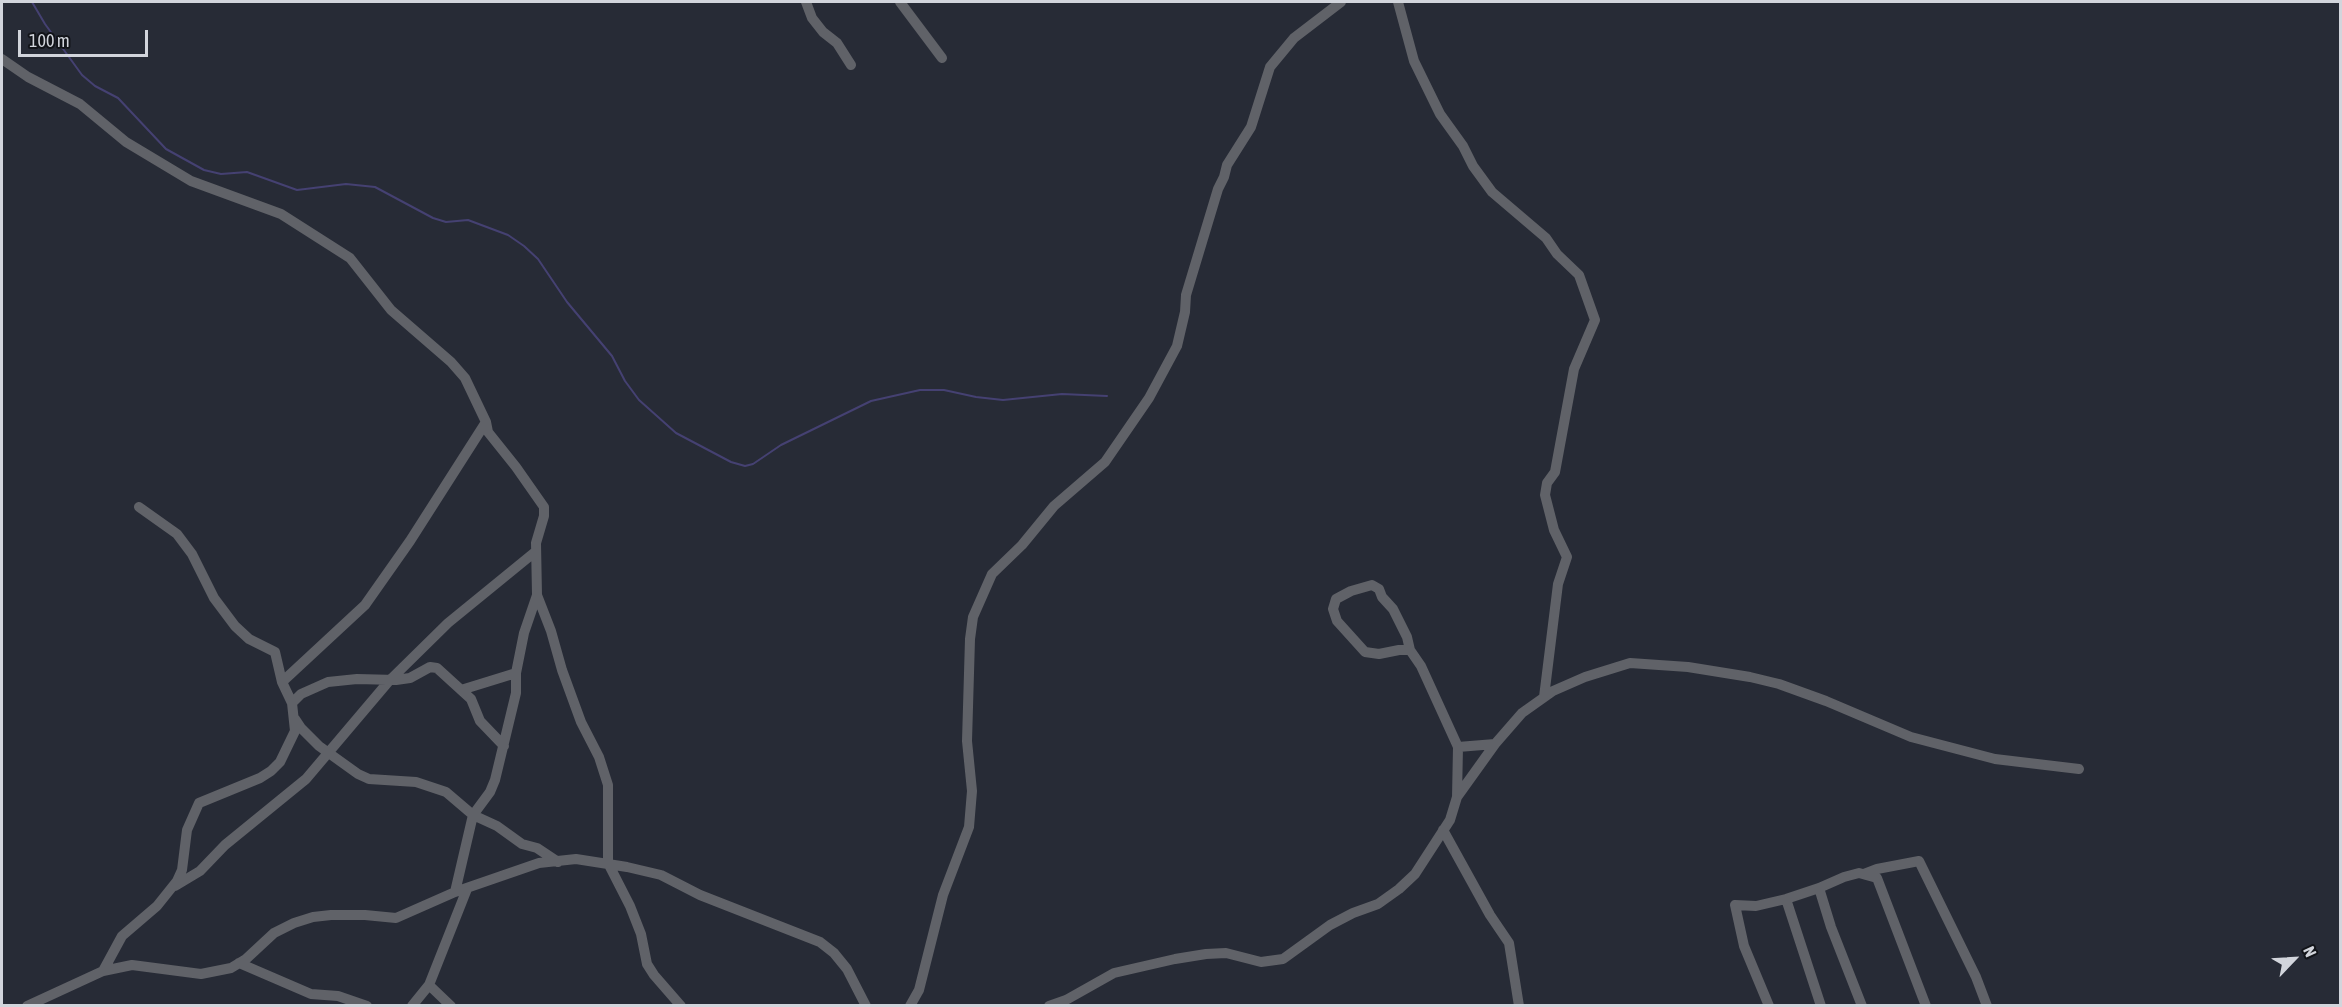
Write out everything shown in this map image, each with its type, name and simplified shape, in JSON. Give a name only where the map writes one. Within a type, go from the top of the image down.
[{"type":"street","points":[[806,2],[812,18],[822,32],[837,44],[850,65]]},
{"type":"street","points":[[900,2],[942,58]]},
{"type":"street","points":[[910,1005],[919,990],[943,895],[969,827],[972,791],[967,741],[970,639],[973,617],[992,574],[1022,544],[1054,506],[1105,462],[1149,398],[1177,346],[1185,312],[1186,295],[1218,189],[1227,165],[1251,127],[1270,67],[1294,38],[1341,2]]},
{"type":"street","points":[[1398,2],[1414,62],[1440,114],[1492,192],[1546,238],[1557,254],[1579,275],[1595,320],[1574,369],[1555,472],[1547,483],[1545,495],[1554,530],[1567,557],[1558,584],[1544,697]]},
{"type":"street","points":[[2,59],[28,77],[80,104],[126,142],[191,181],[281,214],[350,258],[391,310],[451,362],[465,378],[486,422],[488,432],[544,507],[544,516],[536,543],[537,594],[581,722],[599,757],[608,785],[608,863],[630,906],[650,969],[681,1005]]},
{"type":"street","points":[[282,682],[365,605],[410,541],[486,422]]},
{"type":"street","points":[[103,971],[122,936],[157,906],[182,870],[187,830],[199,802],[260,778],[271,771],[280,762],[295,731],[292,703],[282,682],[275,652],[249,639],[235,626],[214,598],[192,554],[177,534],[139,507]]},
{"type":"street","points":[[172,887],[200,871],[225,845],[306,779],[389,681],[448,623],[487,594],[536,552]]},
{"type":"street","points":[[1049,1005],[1066,1000],[1114,973],[1175,959],[1226,953],[1261,962],[1283,959],[1330,926],[1353,913],[1378,904],[1399,889],[1430,853],[1450,820],[1456,797],[1458,747],[1421,666],[1410,650],[1399,619],[1375,586],[1357,588],[1336,599],[1333,609],[1337,621],[1365,652],[1378,654],[1410,650]]},
{"type":"street","points":[[455,892],[473,816],[490,792],[504,746],[516,693],[516,673],[524,633],[537,594]]},
{"type":"street","points":[[1456,797],[1495,744],[1522,713],[1544,697],[1585,676],[1630,663],[1688,667],[1779,684],[1837,705],[1911,738],[1995,759],[2079,769]]},
{"type":"street","points":[[292,703],[308,691],[328,682],[389,681],[410,678],[430,667],[438,668],[474,705],[480,722],[504,746]]},
{"type":"street","points":[[461,690],[516,673]]},
{"type":"street","points":[[294,717],[308,737],[329,754],[369,778],[416,782],[446,792],[473,816],[497,826],[522,844],[537,848],[558,862]]},
{"type":"street","points":[[1458,747],[1495,744]]},
{"type":"street","points":[[1443,830],[1490,915],[1509,943],[1520,1005]]},
{"type":"street","points":[[27,1005],[103,971],[132,965],[201,975],[231,969],[258,949],[274,933],[313,917],[365,915],[396,918],[455,892],[539,862],[576,859],[608,863],[661,875],[700,895],[820,942],[834,953],[847,969],[866,1005]]},
{"type":"street","points":[[1769,1005],[1744,946],[1735,905],[1756,906],[1786,899],[1844,877],[1919,861],[1976,977],[1987,1005]]},
{"type":"street","points":[[1864,874],[1877,878],[1926,1005]]},
{"type":"street","points":[[1820,888],[1831,927],[1862,1005]]},
{"type":"street","points":[[412,1005],[429,986],[467,889]]},
{"type":"street","points":[[1786,899],[1821,1005]]},
{"type":"street","points":[[239,963],[303,992],[338,996],[367,1005]]},
{"type":"street","points":[[429,986],[451,1005]]},
{"type":"waterway","points":[[32,2],[82,75],[95,86],[118,98],[166,149],[204,170],[221,174],[247,172],[297,190],[346,184],[375,187],[433,218],[446,222],[468,220],[508,235],[538,259],[567,302],[612,356],[625,381],[639,400],[676,433],[731,462],[745,466],[753,464],[781,445],[871,401],[920,390],[944,390],[1003,400],[1062,394],[1107,396]]}]
